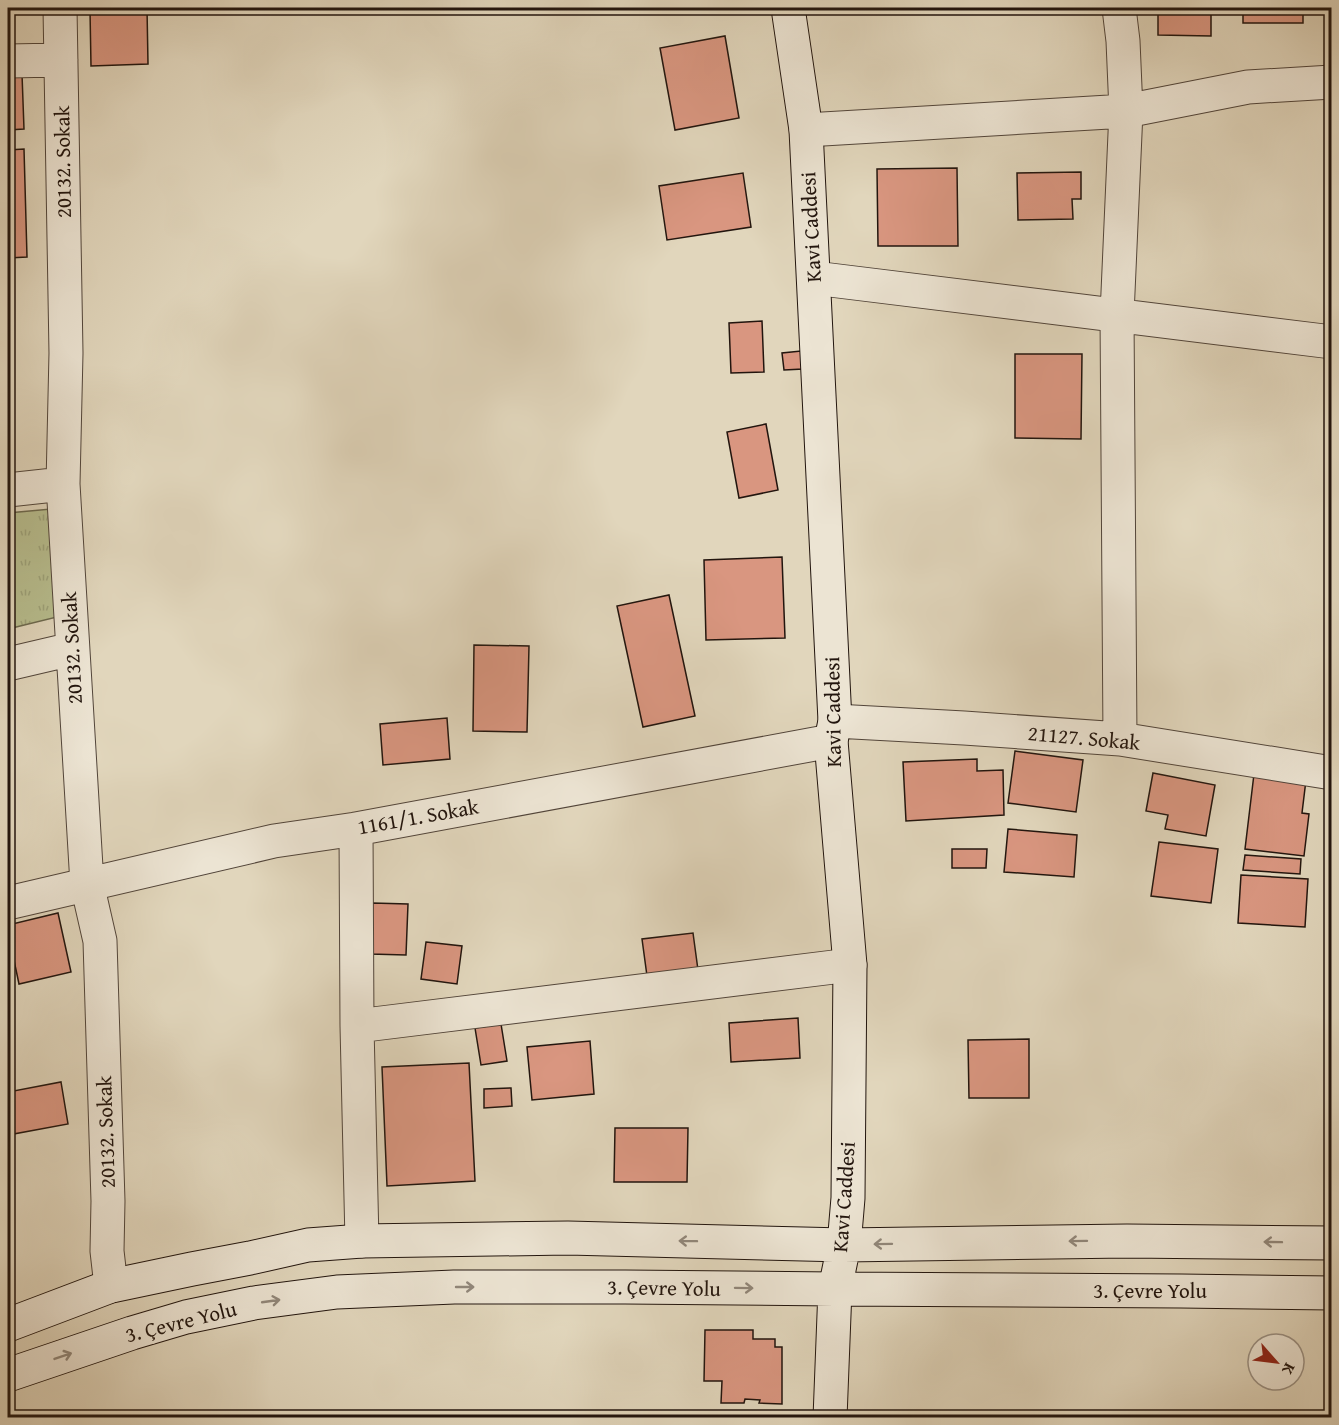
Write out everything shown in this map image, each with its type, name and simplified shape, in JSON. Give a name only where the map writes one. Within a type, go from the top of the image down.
[{"type":"street","name":"20132. Sokak","points":[[60,8],[66,353],[63,484],[87,884],[100,941],[108,1201],[107,1251],[111,1286]]},
{"type":"street","name":"Kavi Caddesi","points":[[788,8],[806,130],[833,731],[850,965],[848,1198],[844,1245],[835,1290],[830,1418]]},
{"type":"street","points":[[1119,8],[1124,41],[1126,111],[1117,315],[1120,739]]},
{"type":"street","points":[[8,61],[61,60]]},
{"type":"street","points":[[806,130],[1126,111],[1248,87],[1332,82]]},
{"type":"street","points":[[814,278],[1332,342]]},
{"type":"street","points":[[8,490],[63,484]]},
{"type":"street","points":[[8,664],[72,649]]},
{"type":"street","name":"21127. Sokak","points":[[833,731],[964,728],[1120,739],[1332,772]]},
{"type":"street","name":"1161/1. Sokak","points":[[8,903],[274,841],[356,829],[833,731]]},
{"type":"street","points":[[356,829],[357,1026],[362,1241]]},
{"type":"street","points":[[357,1026],[850,965]]},
{"type":"street","points":[[8,1325],[111,1286],[308,1245],[362,1241],[568,1238],[844,1245],[1126,1241],[1332,1243]]},
{"type":"street","name":"3. Çevre Yolu","points":[[8,1375],[186,1317],[254,1303],[337,1292],[476,1287],[1169,1290],[1332,1293]]},
{"type":"green space","points":[[51,509],[57,617],[8,629],[8,513]]},
{"type":"building","points":[[147,8],[148,64],[91,66],[90,10]]},
{"type":"building","points":[[1158,8],[1211,8],[1211,36],[1158,35]]},
{"type":"building","points":[[1243,8],[1303,8],[1303,23],[1243,23]]},
{"type":"building","points":[[725,36],[739,118],[675,130],[660,48]]},
{"type":"building","points":[[22,74],[24,129],[8,130],[8,75]]},
{"type":"building","points":[[24,149],[27,257],[8,258],[8,150]]},
{"type":"building","points":[[957,168],[958,246],[878,246],[877,169]]},
{"type":"building","points":[[1081,172],[1081,199],[1072,199],[1073,219],[1018,220],[1017,173]]},
{"type":"building","points":[[743,173],[751,227],[667,240],[659,186]]},
{"type":"building","points":[[762,321],[764,372],[731,373],[729,323]]},
{"type":"building","points":[[8,323],[14,323],[12,366],[8,365]]},
{"type":"building","points":[[801,351],[803,369],[784,370],[782,353]]},
{"type":"building","points":[[1015,354],[1082,354],[1081,439],[1015,438]]},
{"type":"building","points":[[766,424],[778,490],[739,498],[727,432]]},
{"type":"building","points":[[782,557],[785,638],[706,640],[704,560]]},
{"type":"building","points":[[669,595],[695,716],[643,727],[617,606]]},
{"type":"building","points":[[474,645],[529,646],[527,732],[473,731]]},
{"type":"building","points":[[447,718],[450,759],[383,765],[380,724]]},
{"type":"building","points":[[1015,751],[1083,760],[1076,812],[1008,803]]},
{"type":"building","points":[[977,759],[977,771],[1003,770],[1004,815],[906,821],[903,762]]},
{"type":"building","points":[[1153,773],[1215,785],[1206,836],[1165,829],[1168,815],[1146,811]]},
{"type":"building","points":[[1254,774],[1306,780],[1302,813],[1309,814],[1304,856],[1245,849]]},
{"type":"building","points":[[1008,829],[1077,835],[1074,877],[1004,872]]},
{"type":"building","points":[[1159,842],[1218,849],[1211,903],[1151,896]]},
{"type":"building","points":[[952,849],[987,849],[986,868],[952,868]]},
{"type":"building","points":[[1245,855],[1301,859],[1300,874],[1243,870]]},
{"type":"building","points":[[1241,875],[1308,879],[1305,927],[1238,923]]},
{"type":"building","points":[[372,903],[408,904],[406,955],[370,954]]},
{"type":"building","points":[[58,913],[71,972],[19,984],[8,925]]},
{"type":"building","points":[[693,933],[698,970],[647,976],[642,939]]},
{"type":"building","points":[[426,942],[462,946],[457,984],[421,979]]},
{"type":"building","points":[[798,1018],[800,1058],[731,1062],[729,1023]]},
{"type":"building","points":[[501,1024],[507,1061],[481,1065],[475,1028]]},
{"type":"building","points":[[1029,1039],[1029,1098],[969,1098],[968,1040]]},
{"type":"building","points":[[590,1041],[594,1094],[532,1100],[527,1047]]},
{"type":"building","points":[[469,1063],[475,1181],[387,1186],[382,1067]]},
{"type":"building","points":[[61,1082],[68,1124],[8,1135],[8,1092]]},
{"type":"building","points":[[511,1088],[512,1106],[484,1108],[484,1089]]},
{"type":"building","points":[[615,1128],[688,1128],[687,1182],[614,1182]]},
{"type":"building","points":[[705,1330],[753,1330],[753,1339],[775,1339],[775,1347],[782,1347],[782,1404],[759,1403],[760,1400],[745,1399],[744,1403],[721,1403],[722,1381],[704,1381]]}]
